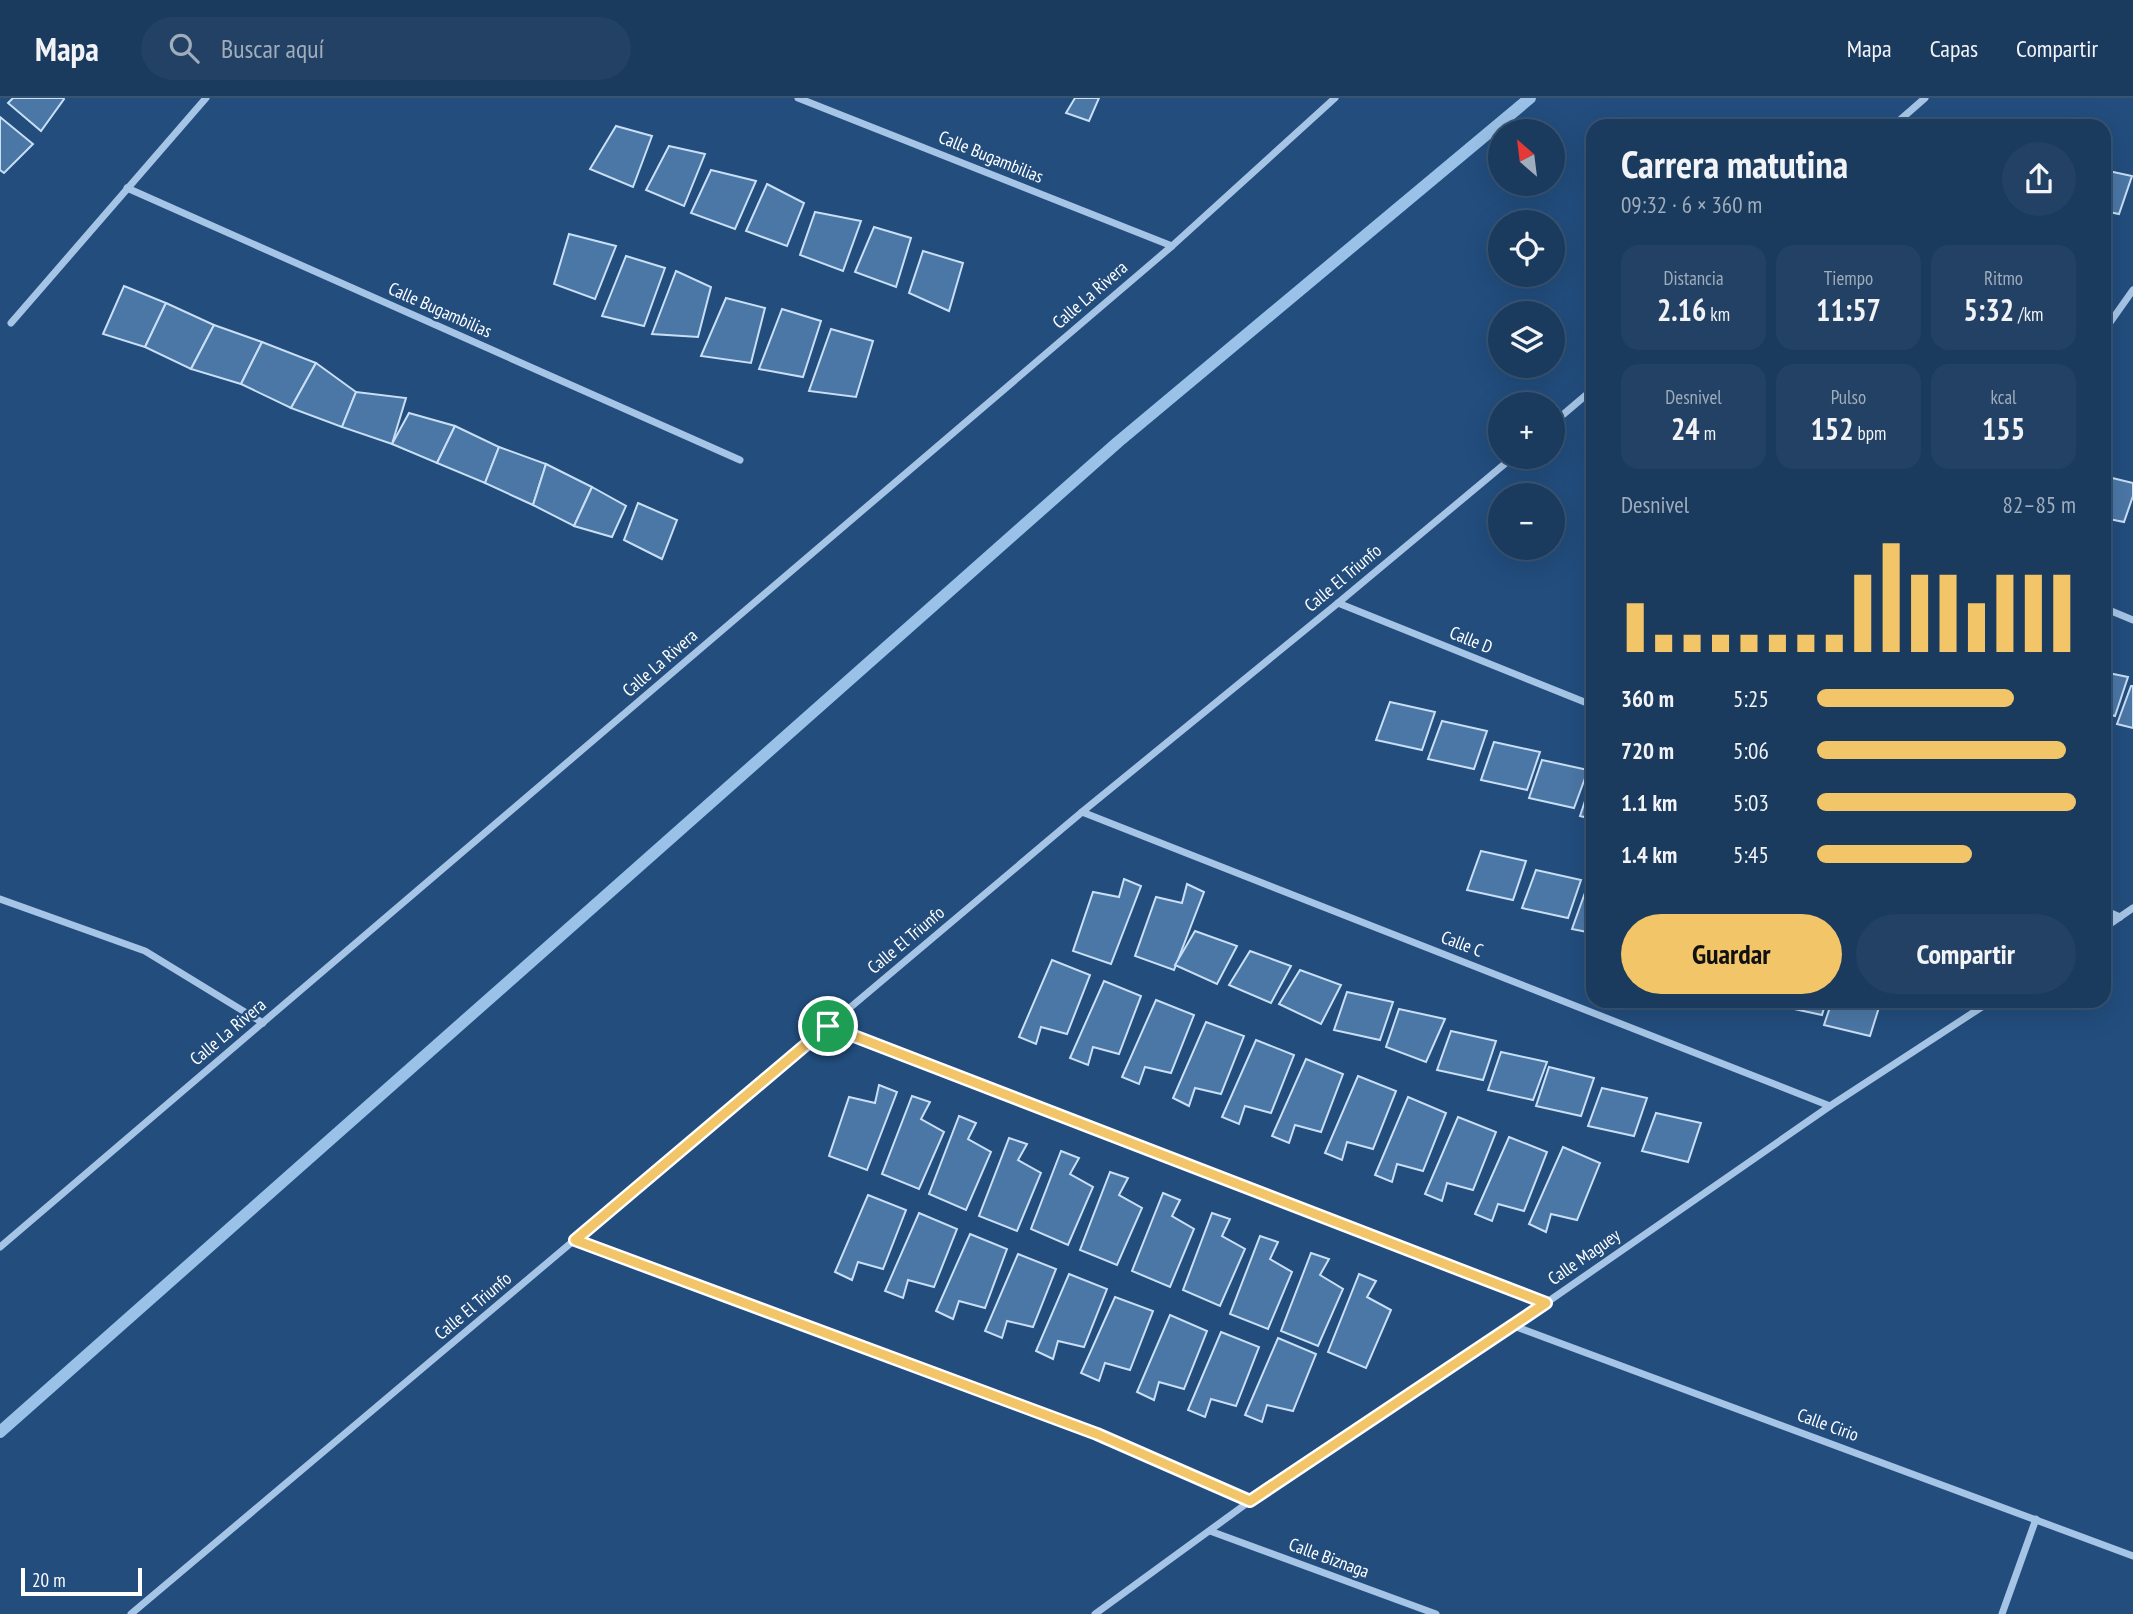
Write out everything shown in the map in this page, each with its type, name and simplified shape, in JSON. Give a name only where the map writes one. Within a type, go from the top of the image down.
[{"type":"street","points":[[11,323],[206,98]]},
{"type":"street","name":"Calle Bugambilias","points":[[799,98],[1172,246]]},
{"type":"street","name":"Calle La Rivera","points":[[0,1247],[1172,246],[1335,98]]},
{"type":"street","points":[[1901,119],[1925,98]]},
{"type":"street","name":"Calle Bugambilias","points":[[127,188],[740,460]]},
{"type":"street","points":[[2111,321],[2133,290]]},
{"type":"street","points":[[1565,413],[1586,395]]},
{"type":"street","name":"Calle El Triunfo","points":[[131,1614],[1082,812],[1499,469]]},
{"type":"street","name":"Calle D","points":[[1338,603],[1586,703]]},
{"type":"street","points":[[2111,611],[2133,620]]},
{"type":"street","name":"Calle C","points":[[1082,812],[1830,1106]]},
{"type":"street","points":[[0,900],[145,951],[263,1023]]},
{"type":"street","points":[[2111,923],[2133,908]]},
{"type":"street","points":[[2111,913],[2120,917]]},
{"type":"street","name":"Calle Maguey","points":[[1095,1614],[1250,1501],[1546,1303],[1830,1106],[1980,1008]]},
{"type":"street","points":[[828,1026],[1546,1303]]},
{"type":"street","points":[[575,1240],[1097,1434],[1250,1501]]},
{"type":"street","name":"Calle Cirio","points":[[1511,1325],[2133,1556]]},
{"type":"street","points":[[2002,1614],[2036,1519]]},
{"type":"street","name":"Calle Biznaga","points":[[1210,1531],[1436,1614]]},
{"type":"building","points":[[13,98],[64,99],[41,131],[8,103]]},
{"type":"building","points":[[1075,98],[1099,98],[1089,121],[1066,113]]},
{"type":"building","points":[[0,117],[33,144],[4,173],[0,170]]},
{"type":"building","points":[[616,126],[652,136],[633,187],[590,169]]},
{"type":"building","points":[[669,146],[705,154],[684,206],[646,190]]},
{"type":"building","points":[[711,170],[756,181],[735,229],[691,213]]},
{"type":"building","points":[[2111,172],[2132,176],[2119,214],[2111,212]]},
{"type":"building","points":[[767,184],[804,203],[787,246],[746,231]]},
{"type":"building","points":[[815,212],[861,221],[843,271],[800,255]]},
{"type":"building","points":[[874,227],[911,238],[896,287],[855,272]]},
{"type":"building","points":[[569,234],[616,246],[595,299],[554,284]]},
{"type":"building","points":[[923,251],[963,263],[949,311],[909,293]]},
{"type":"building","points":[[626,256],[665,268],[644,326],[602,316]]},
{"type":"building","points":[[676,271],[711,287],[698,337],[652,334]]},
{"type":"building","points":[[124,286],[166,303],[145,347],[103,334]]},
{"type":"building","points":[[726,298],[765,308],[751,363],[701,356]]},
{"type":"building","points":[[166,303],[214,325],[191,369],[145,347]]},
{"type":"building","points":[[782,309],[821,321],[803,377],[759,369]]},
{"type":"building","points":[[214,325],[262,342],[241,384],[191,369]]},
{"type":"building","points":[[831,329],[873,341],[856,397],[809,391]]},
{"type":"building","points":[[262,342],[316,363],[291,408],[241,384]]},
{"type":"building","points":[[316,363],[356,392],[342,427],[291,408]]},
{"type":"building","points":[[356,392],[406,398],[392,444],[342,427]]},
{"type":"building","points":[[409,413],[455,426],[437,463],[392,444]]},
{"type":"building","points":[[455,426],[499,447],[485,483],[437,463]]},
{"type":"building","points":[[499,447],[546,464],[533,505],[485,483]]},
{"type":"building","points":[[546,464],[592,487],[574,526],[533,505]]},
{"type":"building","points":[[2111,478],[2133,483],[2133,496],[2124,522],[2111,519]]},
{"type":"building","points":[[592,487],[626,506],[612,537],[574,526]]},
{"type":"building","points":[[638,503],[677,520],[662,559],[624,540]]},
{"type":"building","points":[[2111,673],[2128,677],[2115,716],[2111,715]]},
{"type":"building","points":[[2133,686],[2133,728],[2117,724]]},
{"type":"building","points":[[1390,702],[1435,712],[1422,750],[1376,740]]},
{"type":"building","points":[[1442,721],[1487,731],[1474,769],[1428,759]]},
{"type":"building","points":[[1494,742],[1540,752],[1527,790],[1481,780]]},
{"type":"building","points":[[1542,760],[1586,770],[1574,808],[1529,798]]},
{"type":"building","points":[[1586,798],[1586,818],[1580,816]]},
{"type":"building","points":[[1481,851],[1526,861],[1513,900],[1467,890]]},
{"type":"building","points":[[1536,870],[1581,880],[1568,918],[1522,908]]},
{"type":"building","points":[[1124,879],[1141,886],[1111,964],[1073,951],[1093,892],[1119,897]]},
{"type":"building","points":[[1187,884],[1204,892],[1174,970],[1135,956],[1156,897],[1182,903]]},
{"type":"building","points":[[1586,890],[1586,932],[1572,929]]},
{"type":"building","points":[[1195,931],[1237,946],[1217,984],[1175,965]]},
{"type":"building","points":[[1250,951],[1291,966],[1271,1003],[1229,985]]},
{"type":"building","points":[[1052,960],[1090,975],[1067,1034],[1041,1027],[1036,1044],[1019,1037]]},
{"type":"building","points":[[1300,970],[1341,985],[1321,1024],[1279,1004]]},
{"type":"building","points":[[1104,981],[1141,996],[1119,1054],[1093,1047],[1088,1065],[1070,1058]]},
{"type":"building","points":[[1347,992],[1393,1002],[1380,1040],[1334,1030]]},
{"type":"building","points":[[1156,1000],[1194,1015],[1171,1073],[1145,1067],[1139,1084],[1122,1077]]},
{"type":"building","points":[[1790,1008],[1824,1008],[1822,1015]]},
{"type":"building","points":[[1830,1008],[1879,1008],[1870,1036],[1824,1025]]},
{"type":"building","points":[[1399,1009],[1445,1019],[1426,1062],[1386,1047]]},
{"type":"building","points":[[1206,1022],[1244,1036],[1221,1094],[1195,1088],[1189,1106],[1173,1098]]},
{"type":"building","points":[[1451,1031],[1496,1041],[1483,1080],[1437,1070]]},
{"type":"building","points":[[1256,1040],[1294,1055],[1271,1113],[1245,1106],[1239,1124],[1222,1117]]},
{"type":"building","points":[[1501,1052],[1547,1062],[1533,1100],[1488,1090]]},
{"type":"building","points":[[1306,1059],[1343,1074],[1321,1132],[1295,1125],[1289,1143],[1272,1136]]},
{"type":"building","points":[[1549,1067],[1594,1078],[1581,1116],[1536,1106]]},
{"type":"building","points":[[1358,1076],[1396,1091],[1373,1149],[1347,1142],[1342,1160],[1325,1153]]},
{"type":"building","points":[[879,1085],[897,1092],[867,1170],[829,1156],[849,1097],[875,1103]]},
{"type":"building","points":[[1602,1088],[1647,1098],[1634,1136],[1588,1126]]},
{"type":"building","points":[[912,1096],[930,1102],[921,1119],[944,1132],[919,1189],[882,1174]]},
{"type":"building","points":[[1408,1097],[1446,1113],[1423,1171],[1397,1164],[1392,1182],[1375,1175]]},
{"type":"building","points":[[1656,1113],[1701,1123],[1688,1162],[1642,1151]]},
{"type":"building","points":[[959,1116],[976,1123],[968,1139],[991,1152],[966,1210],[929,1194]]},
{"type":"building","points":[[1458,1117],[1496,1132],[1473,1190],[1447,1183],[1442,1201],[1425,1194]]},
{"type":"building","points":[[1509,1137],[1547,1152],[1524,1211],[1498,1204],[1492,1221],[1475,1214]]},
{"type":"building","points":[[1009,1138],[1027,1144],[1018,1160],[1041,1173],[1017,1231],[979,1216]]},
{"type":"building","points":[[1563,1147],[1600,1163],[1577,1220],[1551,1214],[1546,1232],[1529,1224]]},
{"type":"building","points":[[1061,1151],[1079,1158],[1070,1174],[1093,1187],[1068,1245],[1031,1229]]},
{"type":"building","points":[[1110,1172],[1128,1178],[1119,1195],[1142,1208],[1117,1265],[1080,1250]]},
{"type":"building","points":[[1163,1193],[1180,1200],[1172,1216],[1194,1229],[1170,1287],[1132,1271]]},
{"type":"building","points":[[868,1195],[906,1210],[883,1269],[858,1262],[852,1280],[835,1272]]},
{"type":"building","points":[[919,1213],[957,1229],[934,1287],[908,1280],[903,1298],[885,1291]]},
{"type":"building","points":[[1212,1213],[1230,1219],[1222,1236],[1245,1249],[1220,1306],[1183,1290]]},
{"type":"building","points":[[970,1234],[1007,1249],[985,1308],[959,1301],[953,1319],[936,1311]]},
{"type":"building","points":[[1260,1236],[1278,1242],[1270,1259],[1292,1272],[1268,1329],[1230,1314]]},
{"type":"building","points":[[1311,1253],[1329,1259],[1320,1275],[1343,1289],[1318,1346],[1281,1331]]},
{"type":"building","points":[[1018,1254],[1056,1269],[1033,1327],[1007,1321],[1002,1338],[985,1331]]},
{"type":"building","points":[[1069,1274],[1107,1289],[1084,1347],[1058,1341],[1053,1359],[1036,1351]]},
{"type":"building","points":[[1359,1274],[1376,1281],[1367,1297],[1391,1310],[1366,1368],[1328,1352]]},
{"type":"building","points":[[1115,1297],[1153,1311],[1130,1370],[1105,1363],[1099,1381],[1081,1373]]},
{"type":"building","points":[[1170,1315],[1207,1331],[1184,1389],[1159,1382],[1154,1400],[1137,1392]]},
{"type":"building","points":[[1221,1332],[1259,1347],[1236,1406],[1211,1399],[1205,1417],[1188,1410]]},
{"type":"building","points":[[1278,1338],[1316,1354],[1293,1411],[1267,1405],[1262,1422],[1245,1415]]},
{"type":"waterway","points":[[0,1432],[1118,442],[1530,98]]},
{"type":"route","points":[[828,1026],[1546,1303],[1250,1501],[1097,1434],[575,1240],[828,1026]]}]
